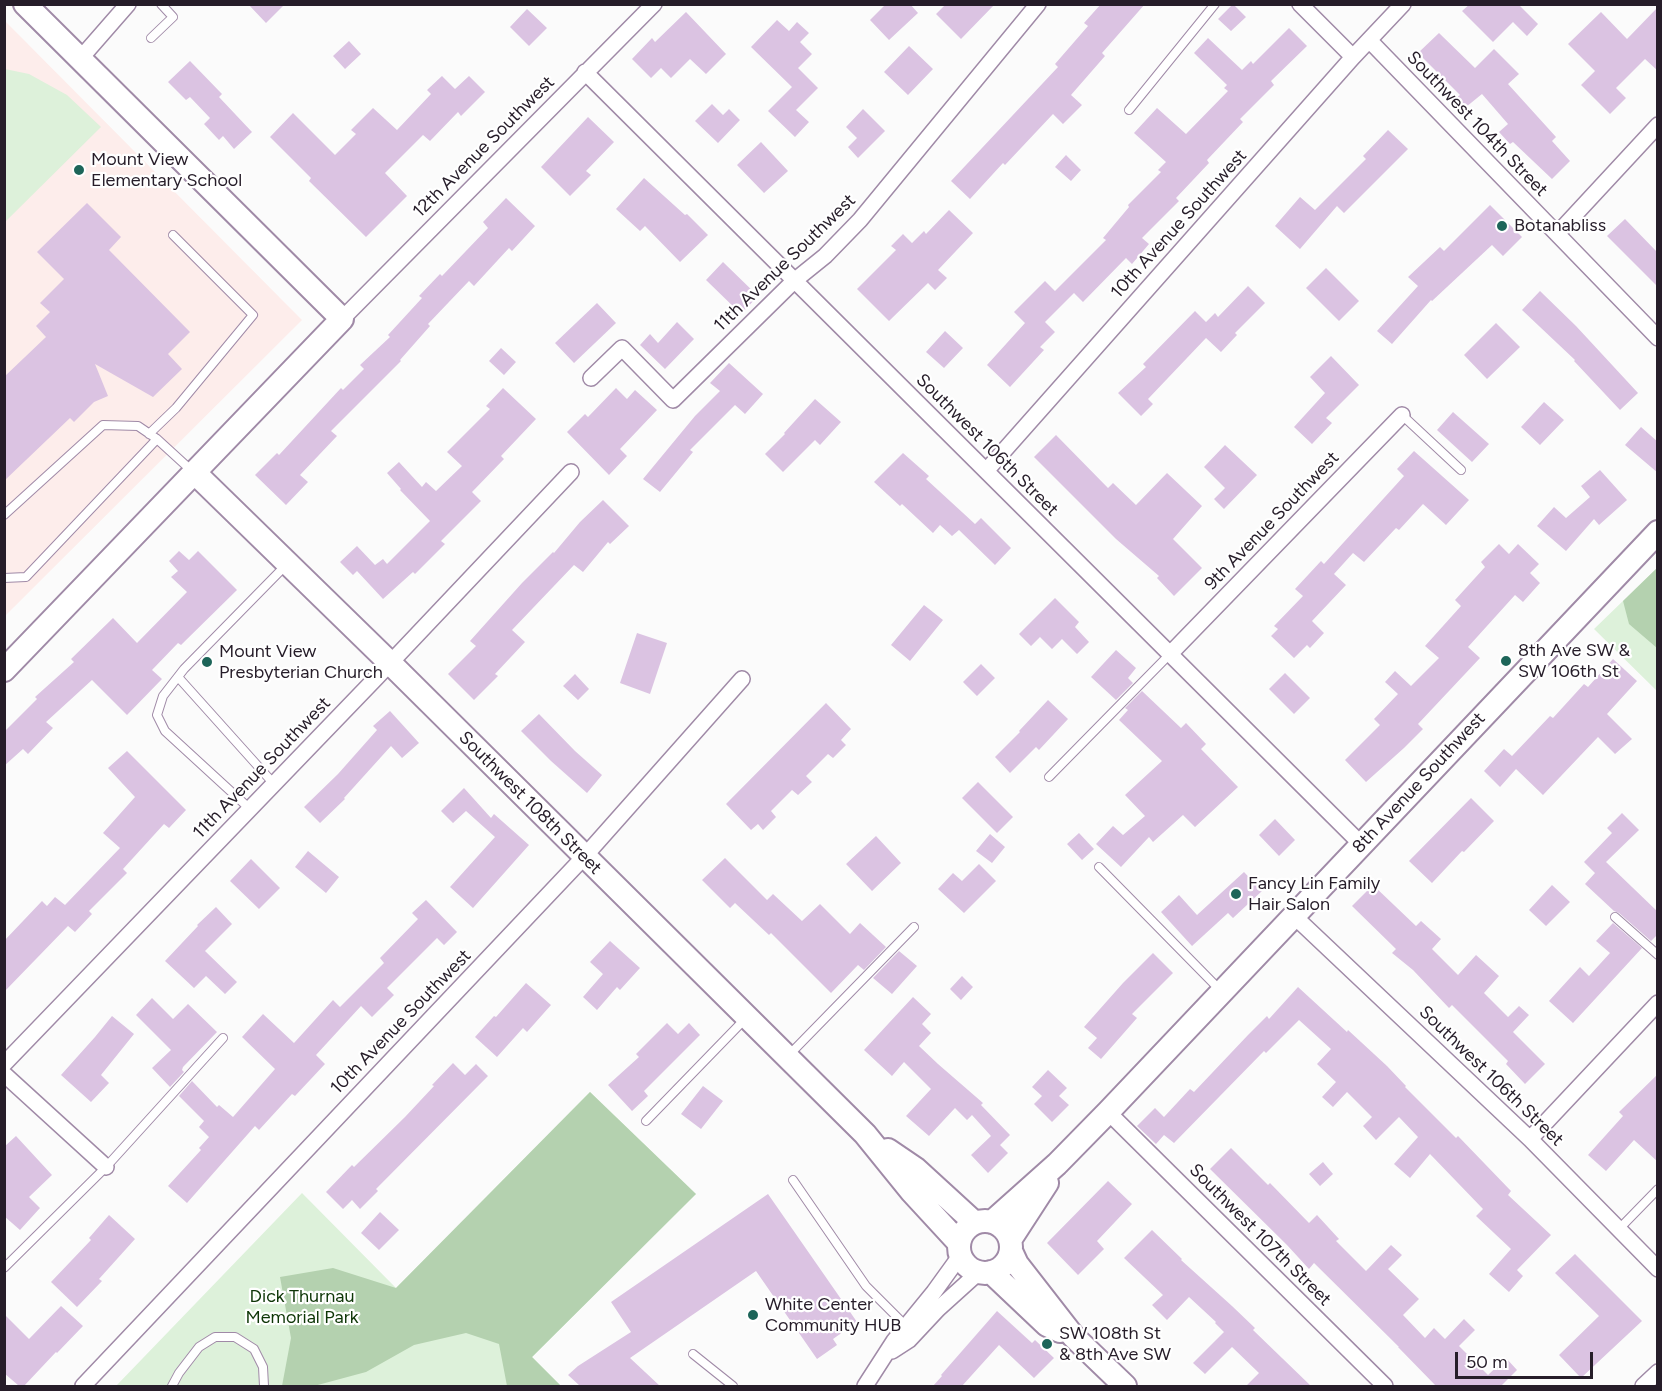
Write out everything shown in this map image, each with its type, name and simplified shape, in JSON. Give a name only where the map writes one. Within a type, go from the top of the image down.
[{"type":"street","points":[[4,670],[342,319],[25,4]]},
{"type":"street","points":[[80,59],[128,4]]},
{"type":"street","name":"12th Avenue Southwest","points":[[342,319],[654,4]]},
{"type":"street","name":"11th Avenue Southwest","points":[[591,378],[622,348],[673,400],[794,281],[825,256],[860,220],[1038,4]]},
{"type":"street","points":[[1300,4],[1353,57]]},
{"type":"street","name":"10th Avenue Southwest","points":[[986,471],[1353,57],[1403,4]]},
{"type":"street","name":"Southwest 104th Street","points":[[1369,40],[1658,338]]},
{"type":"street","name":"Southwest 106th Street","points":[[585,72],[1361,844]]},
{"type":"street","points":[[1557,234],[1658,125]]},
{"type":"street","name":"9th Avenue Southwest","points":[[1170,654],[1402,415]]},
{"type":"street","name":"11th Avenue Southwest","points":[[4,1064],[390,663],[571,471]]},
{"type":"street","name":"Southwest 108th Street","points":[[195,473],[865,1134],[959,1249]]},
{"type":"street","name":"8th Avenue Southwest","points":[[910,1330],[959,1249],[964,1231],[983,1222],[1057,1164],[1658,532]]},
{"type":"street","name":"10th Avenue Southwest","points":[[84,1386],[585,857],[742,679]]},
{"type":"street","name":"Southwest 106th Street","points":[[1294,916],[1530,1139],[1658,1269]]},
{"type":"street","points":[[1530,1139],[1658,1003]]},
{"type":"street","points":[[4,1074],[106,1167]]},
{"type":"street","name":"Southwest 107th Street","points":[[1108,1112],[1385,1386]]},
{"type":"street","name":"Southwest 108th Street","points":[[865,1134],[916,1169],[983,1222]]},
{"type":"street","name":"8th Avenue Southwest","points":[[866,1386],[885,1356],[910,1330],[985,1272],[1004,1264],[1010,1245],[1057,1164]]},
{"type":"street","points":[[983,1222],[1003,1228],[1017,1264],[1073,1336],[1125,1386]]},
{"type":"street","points":[[959,1249],[968,1267],[985,1272],[1047,1325],[1073,1336]]},
{"type":"street","points":[[1643,1386],[1658,1372]]},
{"type":"lane","points":[[151,38],[173,17],[161,4]]},
{"type":"lane","points":[[1129,110],[1215,4]]},
{"type":"lane","points":[[149,434],[176,408],[253,315],[172,236]]},
{"type":"lane","points":[[1402,415],[1461,470]]},
{"type":"lane","points":[[4,515],[103,425],[138,426],[157,439],[195,473]]},
{"type":"lane","points":[[4,578],[26,577],[157,439]]},
{"type":"lane","points":[[250,809],[165,731],[157,715],[163,696],[178,677],[288,563]]},
{"type":"lane","points":[[1049,777],[1170,654]]},
{"type":"lane","points":[[178,677],[274,784]]},
{"type":"lane","points":[[1099,867],[1222,992]]},
{"type":"lane","points":[[1615,918],[1658,955]]},
{"type":"lane","points":[[787,1057],[914,927]]},
{"type":"lane","points":[[646,1121],[747,1017]]},
{"type":"lane","points":[[4,1268],[106,1167],[223,1038]]},
{"type":"lane","points":[[793,1180],[866,1286],[910,1330]]},
{"type":"lane","points":[[1619,1229],[1658,1189]]},
{"type":"lane","points":[[172,1386],[199,1347],[215,1336],[235,1337],[254,1349],[263,1367],[264,1386]]},
{"type":"lane","points":[[693,1354],[733,1386]]},
{"type":"shaded area","name":"Mount View Elementary School","points":[[5,21],[302,320],[5,616]]},
{"type":"green space","points":[[5,69],[29,74],[67,95],[101,127],[5,222]]},
{"type":"green space","points":[[1657,568],[1657,691],[1594,629]]},
{"type":"green space","points":[[1657,568],[1657,648],[1629,624],[1623,601]]},
{"type":"green space","name":"Dick Thurnau Memorial Park","points":[[590,1092],[696,1194],[532,1357],[561,1386],[116,1386],[302,1193],[396,1288]]},
{"type":"green space","name":"Dick Thurnau Memorial Park","points":[[590,1092],[696,1194],[532,1357],[561,1386],[507,1386],[499,1344],[466,1333],[414,1345],[366,1372],[314,1386],[282,1386],[291,1338],[280,1277],[333,1268],[396,1288]]},
{"type":"building","points":[[248,4],[285,4],[266,23]]},
{"type":"building","points":[[886,4],[910,4],[918,13],[889,40],[870,20]]},
{"type":"building","points":[[946,4],[995,4],[961,39],[936,14]]},
{"type":"building","points":[[1101,4],[1145,4],[1102,53],[1105,56],[1071,95],[1082,105],[1063,124],[1053,114],[970,199],[951,181],[1058,67],[1055,64],[1088,26],[1084,23]]},
{"type":"building","points":[[1233,4],[1246,17],[1231,31],[1218,19]]},
{"type":"building","points":[[1470,4],[1518,4],[1538,24],[1527,36],[1513,22],[1493,42],[1462,11]]},
{"type":"building","points":[[1658,7],[1658,71],[1645,59],[1616,88],[1626,98],[1610,114],[1581,85],[1595,71],[1568,44],[1601,12],[1627,39]]},
{"type":"building","points":[[527,9],[547,28],[529,46],[510,27]]},
{"type":"building","points":[[686,12],[726,54],[706,74],[690,59],[671,78],[661,68],[651,78],[632,59],[652,38],[655,42]]},
{"type":"building","points":[[777,20],[789,31],[797,22],[809,33],[800,42],[812,54],[798,68],[818,88],[796,110],[809,122],[795,137],[768,111],[792,87],[751,47]]},
{"type":"building","points":[[1289,28],[1307,46],[1271,81],[1274,85],[1240,119],[1243,122],[1207,160],[1209,163],[1176,198],[1179,201],[1142,238],[1149,244],[1132,264],[1126,258],[1083,302],[1074,293],[1045,322],[1055,332],[1040,347],[1044,350],[1010,387],[987,365],[1025,323],[1014,312],[1045,281],[1055,291],[1106,240],[1103,238],[1129,207],[1128,205],[1161,172],[1158,170],[1166,162],[1134,133],[1157,108],[1186,134],[1228,91],[1224,88],[1227,85],[1194,53],[1208,38],[1242,70],[1251,61],[1253,64]]},
{"type":"building","points":[[1439,33],[1475,68],[1494,49],[1519,74],[1508,84],[1556,137],[1552,141],[1570,161],[1552,179],[1513,142],[1510,144],[1499,132],[1508,124],[1482,94],[1466,107],[1457,97],[1460,95],[1418,53]]},
{"type":"building","points":[[349,41],[361,54],[345,69],[333,56]]},
{"type":"building","points":[[909,46],[933,69],[908,95],[884,72]]},
{"type":"building","points":[[190,61],[222,94],[219,97],[252,132],[234,149],[223,136],[219,140],[204,124],[210,118],[190,97],[186,100],[168,82]]},
{"type":"building","points":[[442,76],[455,89],[469,76],[485,92],[461,116],[458,112],[430,141],[423,135],[385,173],[407,196],[366,237],[309,181],[311,178],[270,137],[293,113],[335,155],[356,134],[351,130],[373,108],[397,130],[431,94],[427,90]]},
{"type":"building","points":[[712,104],[723,115],[729,109],[740,120],[718,143],[695,121]]},
{"type":"building","points":[[863,109],[885,131],[858,158],[848,147],[857,138],[846,127]]},
{"type":"building","points":[[588,117],[614,142],[586,171],[591,175],[570,196],[541,167]]},
{"type":"building","points":[[1388,130],[1408,149],[1344,213],[1337,206],[1300,249],[1275,226],[1300,197],[1315,210],[1366,159],[1363,156]]},
{"type":"building","points":[[761,142],[788,171],[764,193],[737,165]]},
{"type":"building","points":[[1066,155],[1081,170],[1071,181],[1055,167]]},
{"type":"building","points":[[644,178],[708,235],[680,262],[645,226],[640,231],[616,209]]},
{"type":"building","points":[[506,198],[535,226],[512,251],[509,248],[474,286],[469,281],[428,324],[430,326],[401,361],[331,431],[337,436],[300,475],[308,482],[286,505],[255,475],[277,453],[279,455],[341,388],[343,390],[364,369],[360,365],[390,337],[388,335],[422,298],[419,296],[440,274],[442,276],[488,228],[483,222]]},
{"type":"building","points":[[87,203],[121,237],[109,250],[190,332],[168,354],[182,369],[153,397],[95,364],[108,396],[94,402],[74,422],[70,418],[4,481],[4,377],[46,337],[36,326],[50,312],[40,303],[64,279],[37,252]]},
{"type":"building","points":[[1490,205],[1522,237],[1503,256],[1492,245],[1431,300],[1392,344],[1377,331],[1418,286],[1408,277],[1440,247],[1444,251]]},
{"type":"building","points":[[949,210],[973,233],[938,270],[947,278],[935,290],[928,283],[889,321],[857,289],[896,250],[891,246],[903,234],[912,243],[924,231],[926,234]]},
{"type":"building","points":[[1625,219],[1658,253],[1658,287],[1607,236]]},
{"type":"building","points":[[723,262],[758,296],[741,314],[706,280]]},
{"type":"building","points":[[1326,268],[1359,301],[1339,321],[1306,288]]},
{"type":"building","points":[[1248,286],[1265,303],[1235,333],[1237,335],[1221,352],[1206,338],[1148,399],[1153,404],[1141,416],[1118,393],[1146,367],[1143,364],[1195,311],[1206,322],[1215,313],[1218,317]]},
{"type":"building","points":[[1540,291],[1638,393],[1620,410],[1575,360],[1522,310]]},
{"type":"building","points":[[597,303],[616,323],[574,363],[555,343]]},
{"type":"building","points":[[677,322],[694,339],[665,369],[640,345],[650,334],[658,343]]},
{"type":"building","points":[[1496,323],[1520,347],[1487,379],[1464,355]]},
{"type":"building","points":[[945,331],[963,348],[944,368],[926,352]]},
{"type":"building","points":[[501,348],[516,362],[504,375],[489,361]]},
{"type":"building","points":[[1331,356],[1359,385],[1326,418],[1332,423],[1312,444],[1294,427],[1325,393],[1310,377]]},
{"type":"building","points":[[729,363],[763,394],[745,414],[735,405],[690,450],[693,452],[660,492],[643,479],[695,416],[720,391],[710,383]]},
{"type":"building","points":[[503,388],[536,419],[501,456],[504,459],[472,492],[481,501],[441,541],[445,544],[415,574],[413,572],[383,599],[357,571],[353,575],[340,562],[357,546],[375,565],[383,559],[387,564],[430,521],[387,473],[399,462],[422,487],[426,482],[436,491],[462,466],[447,452],[490,409],[486,406]]},
{"type":"building","points":[[616,388],[627,399],[635,390],[657,410],[620,449],[627,456],[609,475],[567,432],[585,414],[588,417]]},
{"type":"building","points":[[815,399],[841,422],[820,445],[815,440],[783,472],[765,454]]},
{"type":"building","points":[[1544,402],[1564,420],[1540,445],[1521,427]]},
{"type":"building","points":[[1453,412],[1489,444],[1472,462],[1437,430]]},
{"type":"building","points":[[1641,427],[1658,442],[1658,473],[1625,445]]},
{"type":"building","points":[[1056,435],[1108,488],[1113,483],[1136,505],[1167,473],[1202,506],[1173,539],[1202,568],[1174,596],[1157,578],[1159,576],[1116,539],[1034,457]]},
{"type":"building","points":[[1225,445],[1257,475],[1224,509],[1214,499],[1225,488],[1204,467]]},
{"type":"building","points":[[1414,451],[1469,500],[1446,525],[1423,504],[1399,530],[1396,528],[1364,562],[1353,553],[1334,574],[1346,585],[1312,621],[1324,633],[1310,648],[1307,645],[1294,658],[1271,636],[1278,629],[1274,626],[1303,596],[1295,589],[1321,561],[1324,564],[1404,476],[1397,469]]},
{"type":"building","points":[[903,453],[929,476],[926,479],[975,524],[981,518],[1011,548],[995,565],[959,530],[952,536],[940,525],[933,533],[874,482]]},
{"type":"building","points":[[1600,470],[1627,500],[1599,525],[1594,519],[1566,551],[1537,526],[1554,507],[1566,518],[1590,497],[1581,486]]},
{"type":"building","points":[[603,500],[629,526],[610,544],[608,542],[583,572],[574,565],[512,630],[525,642],[495,674],[498,676],[474,700],[448,674],[476,646],[470,641],[522,583],[554,553],[580,522]]},
{"type":"building","points":[[1499,544],[1509,554],[1518,544],[1539,564],[1530,573],[1540,583],[1523,602],[1515,595],[1468,647],[1480,658],[1418,724],[1423,729],[1366,782],[1345,760],[1380,725],[1374,719],[1398,694],[1385,682],[1395,671],[1411,686],[1439,658],[1425,646],[1461,606],[1455,600],[1485,567],[1481,562]]},
{"type":"building","points":[[179,551],[189,560],[198,551],[237,590],[181,645],[178,643],[152,670],[162,679],[127,715],[92,680],[46,722],[53,728],[28,754],[23,749],[4,766],[4,732],[37,699],[35,697],[74,662],[71,659],[113,618],[137,643],[187,592],[171,577],[178,571],[169,561]]},
{"type":"building","points":[[1055,598],[1079,622],[1075,627],[1089,642],[1077,654],[1062,639],[1052,649],[1040,637],[1031,646],[1019,634]]},
{"type":"building","points":[[924,605],[943,620],[910,661],[891,645]]},
{"type":"building","points":[[637,633],[667,643],[650,694],[620,683]]},
{"type":"building","points":[[1116,650],[1136,668],[1128,678],[1133,683],[1116,700],[1091,677]]},
{"type":"building","points":[[1613,659],[1637,681],[1607,714],[1632,739],[1615,754],[1598,737],[1543,795],[1516,769],[1500,787],[1484,771],[1504,749],[1512,756],[1550,716],[1553,718],[1584,684],[1588,687]]},
{"type":"building","points":[[981,664],[995,678],[977,696],[963,682]]},
{"type":"building","points":[[1285,673],[1310,698],[1294,714],[1269,689]]},
{"type":"building","points":[[575,674],[589,689],[578,700],[563,686]]},
{"type":"building","points":[[1142,691],[1181,728],[1186,723],[1206,744],[1201,749],[1238,787],[1195,827],[1183,815],[1153,842],[1149,837],[1121,867],[1096,844],[1113,826],[1123,835],[1145,816],[1125,795],[1162,761],[1119,720],[1128,710],[1125,708]]},
{"type":"building","points":[[1048,700],[1068,719],[1039,750],[1036,747],[1010,773],[995,757]]},
{"type":"building","points":[[826,703],[851,729],[841,740],[846,745],[833,758],[828,754],[806,776],[812,782],[798,795],[792,790],[771,811],[776,817],[763,830],[758,824],[751,830],[726,804]]},
{"type":"building","points":[[390,711],[419,743],[402,758],[391,746],[345,799],[320,823],[304,807],[338,774],[377,730],[373,726]]},
{"type":"building","points":[[539,714],[602,775],[587,793],[521,731]]},
{"type":"building","points":[[127,751],[186,810],[169,828],[164,824],[123,869],[127,873],[89,911],[92,914],[75,932],[68,926],[4,992],[4,941],[42,901],[47,906],[55,897],[65,905],[120,848],[103,833],[135,797],[108,768]]},
{"type":"building","points":[[978,782],[1013,817],[997,833],[962,798]]},
{"type":"building","points":[[464,788],[491,818],[494,814],[529,845],[473,908],[450,887],[495,837],[466,811],[453,823],[441,811]]},
{"type":"building","points":[[1471,798],[1494,821],[1432,883],[1409,861]]},
{"type":"building","points":[[1622,813],[1639,830],[1606,862],[1658,912],[1658,934],[1651,941],[1585,884],[1595,873],[1584,862],[1612,833],[1607,828]]},
{"type":"building","points":[[1275,819],[1295,840],[1279,856],[1259,835]]},
{"type":"building","points":[[1079,833],[1094,849],[1082,860],[1067,844]]},
{"type":"building","points":[[990,834],[1005,847],[992,863],[976,851]]},
{"type":"building","points":[[876,836],[901,863],[872,891],[846,864]]},
{"type":"building","points":[[308,851],[339,877],[326,893],[295,867]]},
{"type":"building","points":[[725,858],[767,900],[773,894],[802,921],[820,904],[850,934],[860,923],[886,947],[864,970],[858,965],[831,993],[771,933],[769,935],[735,903],[730,908],[702,880]]},
{"type":"building","points":[[251,859],[280,888],[259,909],[230,881]]},
{"type":"building","points":[[979,864],[996,881],[964,913],[938,889],[953,873],[962,881]]},
{"type":"building","points":[[1244,872],[1262,891],[1233,918],[1228,913],[1192,946],[1161,912],[1179,895],[1197,915]]},
{"type":"building","points":[[1373,885],[1416,926],[1421,921],[1441,939],[1432,949],[1458,975],[1476,955],[1499,976],[1484,993],[1508,1017],[1519,1006],[1529,1015],[1513,1032],[1545,1064],[1525,1084],[1506,1064],[1508,1061],[1452,1005],[1449,1008],[1413,970],[1392,953],[1396,949],[1352,906]]},
{"type":"building","points":[[1552,885],[1570,902],[1546,926],[1529,910]]},
{"type":"building","points":[[426,900],[457,932],[444,945],[437,938],[387,988],[394,995],[372,1017],[361,1006],[316,1055],[325,1064],[295,1096],[292,1094],[259,1130],[255,1126],[187,1203],[168,1186],[201,1150],[199,1148],[209,1137],[199,1127],[204,1121],[179,1096],[192,1081],[217,1107],[219,1105],[233,1117],[275,1069],[242,1037],[263,1014],[294,1043],[333,1000],[340,1007],[384,963],[380,958],[418,919],[412,913]]},
{"type":"building","points":[[216,907],[232,924],[205,951],[237,982],[225,994],[206,976],[194,988],[165,961]]},
{"type":"building","points":[[1613,923],[1642,948],[1573,1023],[1549,1001],[1580,967],[1589,976],[1610,953],[1596,941]]},
{"type":"building","points":[[610,941],[640,968],[620,990],[617,987],[597,1010],[583,997],[603,974],[590,962]]},
{"type":"building","points":[[899,951],[917,966],[892,994],[873,978]]},
{"type":"building","points":[[1153,953],[1173,973],[1132,1014],[1137,1018],[1101,1059],[1088,1048],[1097,1038],[1084,1027]]},
{"type":"building","points":[[962,976],[973,987],[961,1000],[950,989]]},
{"type":"building","points":[[526,983],[551,1005],[527,1032],[523,1028],[497,1057],[475,1037]]},
{"type":"building","points":[[1298,987],[1387,1066],[1405,1087],[1456,1138],[1458,1136],[1511,1191],[1508,1195],[1551,1235],[1517,1270],[1523,1276],[1509,1292],[1489,1274],[1511,1249],[1476,1216],[1483,1209],[1430,1154],[1410,1178],[1394,1164],[1418,1137],[1399,1117],[1376,1140],[1363,1126],[1372,1117],[1347,1092],[1333,1107],[1322,1097],[1336,1082],[1317,1064],[1331,1049],[1299,1020],[1266,1053],[1264,1051],[1174,1143],[1164,1135],[1156,1144],[1137,1126],[1155,1108],[1164,1117],[1190,1089],[1194,1092],[1267,1016],[1269,1019]]},
{"type":"building","points":[[913,997],[931,1014],[922,1024],[931,1033],[919,1046],[983,1103],[981,1105],[1010,1135],[1000,1145],[1008,1153],[988,1173],[971,1155],[991,1136],[972,1115],[967,1120],[955,1108],[929,1136],[906,1116],[931,1089],[904,1062],[892,1076],[864,1050]]},
{"type":"building","points":[[152,998],[173,1019],[188,1004],[217,1032],[183,1067],[184,1072],[170,1087],[152,1068],[171,1050],[136,1015]]},
{"type":"building","points":[[112,1016],[134,1034],[101,1075],[109,1083],[91,1102],[61,1075]]},
{"type":"building","points":[[667,1023],[678,1034],[689,1023],[700,1035],[644,1091],[648,1096],[632,1111],[608,1085],[639,1057],[636,1054]]},
{"type":"building","points":[[453,1063],[465,1075],[476,1064],[488,1076],[376,1189],[378,1191],[360,1209],[352,1200],[343,1209],[326,1192],[405,1117]]},
{"type":"building","points":[[1048,1070],[1067,1088],[1059,1096],[1069,1105],[1052,1122],[1034,1104],[1042,1096],[1032,1087]]},
{"type":"building","points":[[1658,1074],[1658,1162],[1634,1140],[1606,1171],[1588,1155],[1623,1116],[1619,1112]]},
{"type":"building","points":[[703,1086],[723,1101],[701,1129],[681,1114]]},
{"type":"building","points":[[16,1136],[52,1175],[29,1197],[40,1208],[20,1230],[4,1216],[4,1147]]},
{"type":"building","points":[[1231,1148],[1268,1185],[1270,1183],[1309,1223],[1317,1215],[1339,1239],[1336,1241],[1366,1271],[1391,1245],[1402,1255],[1388,1269],[1419,1299],[1403,1315],[1425,1338],[1434,1328],[1445,1339],[1464,1319],[1475,1330],[1459,1346],[1488,1375],[1506,1358],[1517,1370],[1501,1386],[1436,1386],[1314,1263],[1309,1269],[1210,1169]]},
{"type":"building","points":[[1323,1162],[1333,1174],[1320,1186],[1309,1174]]},
{"type":"building","points":[[1108,1181],[1132,1204],[1097,1241],[1104,1249],[1078,1275],[1047,1243]]},
{"type":"building","points":[[768,1194],[857,1322],[833,1339],[837,1345],[817,1359],[756,1271],[630,1358],[660,1386],[580,1386],[568,1375],[631,1332],[611,1302]]},
{"type":"building","points":[[380,1212],[399,1230],[379,1250],[361,1233]]},
{"type":"building","points":[[109,1215],[135,1239],[99,1279],[102,1281],[77,1307],[51,1282],[91,1240],[89,1238]]},
{"type":"building","points":[[1152,1230],[1255,1328],[1253,1330],[1311,1386],[1246,1386],[1259,1373],[1232,1347],[1205,1374],[1193,1363],[1224,1332],[1189,1297],[1167,1320],[1152,1305],[1163,1295],[1124,1258]]},
{"type":"building","points":[[1575,1254],[1642,1321],[1581,1378],[1559,1355],[1599,1316],[1555,1273]]},
{"type":"building","points":[[61,1306],[83,1326],[24,1386],[19,1386],[4,1373],[4,1314],[29,1339]]},
{"type":"building","points":[[997,1311],[1032,1343],[1035,1340],[1054,1358],[1034,1378],[999,1345],[962,1386],[933,1386],[941,1375]]},
{"type":"place","name":"Mount View Elementary School","points":[[79,170]]},
{"type":"place","name":"Botanabliss","points":[[1502,226]]},
{"type":"place","name":"8th Ave SW & SW 106th St","points":[[1506,661]]},
{"type":"place","name":"Mount View Presbyterian Church","points":[[207,662]]},
{"type":"place","name":"Fancy Lin Family Hair Salon","points":[[1236,894]]},
{"type":"place","name":"White Center Community HUB","points":[[753,1315]]},
{"type":"place","name":"SW 108th St & 8th Ave SW","points":[[1047,1344]]}]
